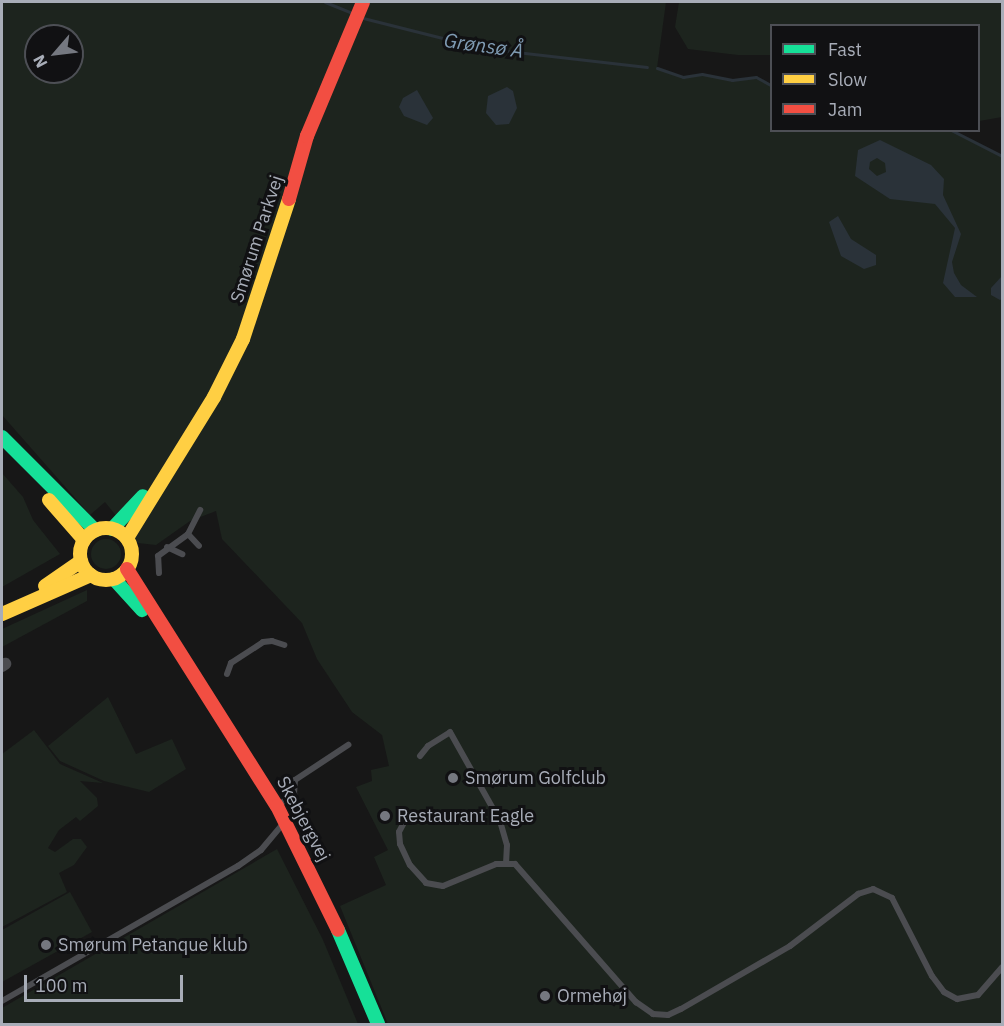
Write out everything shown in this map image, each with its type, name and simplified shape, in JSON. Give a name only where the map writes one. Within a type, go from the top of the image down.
[{"type":"street","name":"Smørum Parkvej","points":[[127,538],[163,476],[214,397],[243,339],[268,271],[308,136],[362,3]]},
{"type":"street","points":[[5,442],[95,530]]},
{"type":"street","points":[[5,442],[31,478],[84,540]]},
{"type":"street","name":"Smørum Parkvej","points":[[112,529],[163,476]]},
{"type":"street","points":[[8,611],[91,575],[114,579],[127,569],[132,553],[127,538],[112,529],[95,530],[84,540],[81,561],[91,575]]},
{"type":"street","points":[[8,611],[81,561]]},
{"type":"street","name":"Skebjergvej","points":[[127,569],[277,806],[324,897],[378,1024]]},
{"type":"street","name":"Skebjergvej","points":[[114,579],[173,643]]},
{"type":"lane","points":[[161,571],[158,556],[167,547],[188,534],[200,510]]},
{"type":"lane","points":[[188,534],[199,546]]},
{"type":"lane","points":[[167,547],[182,554]]},
{"type":"lane","points":[[227,674],[231,663],[263,642],[284,645]]},
{"type":"lane","points":[[420,756],[428,746],[450,732],[500,821],[507,845],[506,862]]},
{"type":"lane","points":[[277,806],[294,794],[295,780],[348,745]]},
{"type":"lane","points":[[408,815],[399,832],[400,844],[410,865],[426,883],[443,886],[506,862]]},
{"type":"lane","points":[[2,1001],[238,866],[261,850],[285,822]]},
{"type":"lane","points":[[506,862],[523,872],[636,1002],[653,1014],[668,1015],[681,1009],[790,946],[858,894],[873,889],[892,898],[944,992],[957,999],[978,995],[1002,967]]},
{"type":"shaded area","points":[[2,2],[666,2],[657,68],[683,77],[702,74],[732,80],[756,77],[770,85],[770,132],[953,132],[1002,156],[1002,1024],[388,1024],[340,906],[386,885],[374,857],[388,850],[356,787],[372,781],[371,770],[389,766],[382,735],[352,712],[317,659],[302,623],[222,539],[216,511],[190,521],[156,545],[138,543],[105,502],[90,515],[2,415]]},
{"type":"shaded area","points":[[679,2],[1002,2],[1002,117],[980,121],[980,24],[770,24],[770,55],[738,55],[688,49],[675,27]]},
{"type":"shaded area","points":[[507,87],[513,91],[517,108],[509,124],[496,125],[486,113],[488,96]]},
{"type":"shaded area","points":[[417,90],[433,118],[427,125],[404,116],[399,107],[403,98]]},
{"type":"shaded area","points":[[880,140],[931,165],[944,179],[943,195],[961,234],[952,262],[954,273],[961,285],[977,297],[955,297],[943,283],[955,228],[935,204],[890,199],[855,176],[858,150]],"holes":[[[877,158],[885,163],[886,172],[877,176],[869,169],[870,162]]]},
{"type":"shaded area","points":[[838,216],[851,239],[876,255],[876,265],[864,269],[841,256],[829,222]]},
{"type":"shaded area","points":[[1002,276],[1002,299],[1000,300],[991,295],[991,288]]},
{"type":"shaded area","points":[[2,473],[23,497],[33,520],[60,554],[2,587]]},
{"type":"shaded area","points":[[106,539],[117,543],[121,554],[117,565],[106,569],[95,565],[91,554],[95,543]]},
{"type":"shaded area","points":[[87,590],[87,601],[2,647],[2,629]]},
{"type":"shaded area","points":[[108,697],[136,754],[172,739],[186,769],[149,792],[104,781],[60,761],[48,746]]},
{"type":"shaded area","points":[[34,730],[60,764],[103,783],[80,781],[97,798],[98,806],[80,821],[76,817],[59,830],[48,848],[55,852],[73,839],[81,839],[87,847],[74,865],[59,873],[67,892],[2,927],[2,754]]},
{"type":"shaded area","points":[[277,849],[323,940],[358,1024],[2,1024],[2,1008]]},
{"type":"shaded area","points":[[70,892],[92,932],[2,982],[2,930]]},
{"type":"waterway","name":"Grønsø Å","points":[[325,2],[352,13]]},
{"type":"waterway","name":"Grønsø Å","points":[[363,18],[482,48],[647,67]]},
{"type":"waterway","name":"Grønsø Å","points":[[657,68],[683,77],[702,74],[732,80],[756,77],[770,85]]},
{"type":"waterway","name":"Grønsø Å","points":[[955,132],[1002,156]]},
{"type":"traffic: fast","points":[[2,437],[95,530]]},
{"type":"traffic: fast","points":[[112,529],[143,496]]},
{"type":"traffic: fast","points":[[114,579],[142,610]]},
{"type":"traffic: fast","points":[[338,930],[378,1024]]},
{"type":"traffic: slow","points":[[127,538],[214,397],[243,339],[289,199]]},
{"type":"traffic: slow","points":[[49,500],[84,540]]},
{"type":"traffic: slow","points":[[101,528],[111,528],[120,532],[128,540],[132,554],[128,568],[120,576],[111,580],[101,580],[92,576],[84,568],[80,559],[80,549],[84,540],[92,532],[101,528]]},
{"type":"traffic: slow","points":[[45,586],[81,561]]},
{"type":"traffic: slow","points":[[2,614],[91,575]]},
{"type":"traffic: jam","points":[[289,199],[307,136],[363,2]]},
{"type":"traffic: jam","points":[[127,569],[277,806],[338,930]]},
{"type":"place","name":"Smørum Golfclub","points":[[453,778]]},
{"type":"place","name":"Restaurant Eagle","points":[[385,816]]},
{"type":"place","name":"Smørum Petanque klub","points":[[46,945]]},
{"type":"place","name":"Ormehøj","points":[[545,996]]}]
